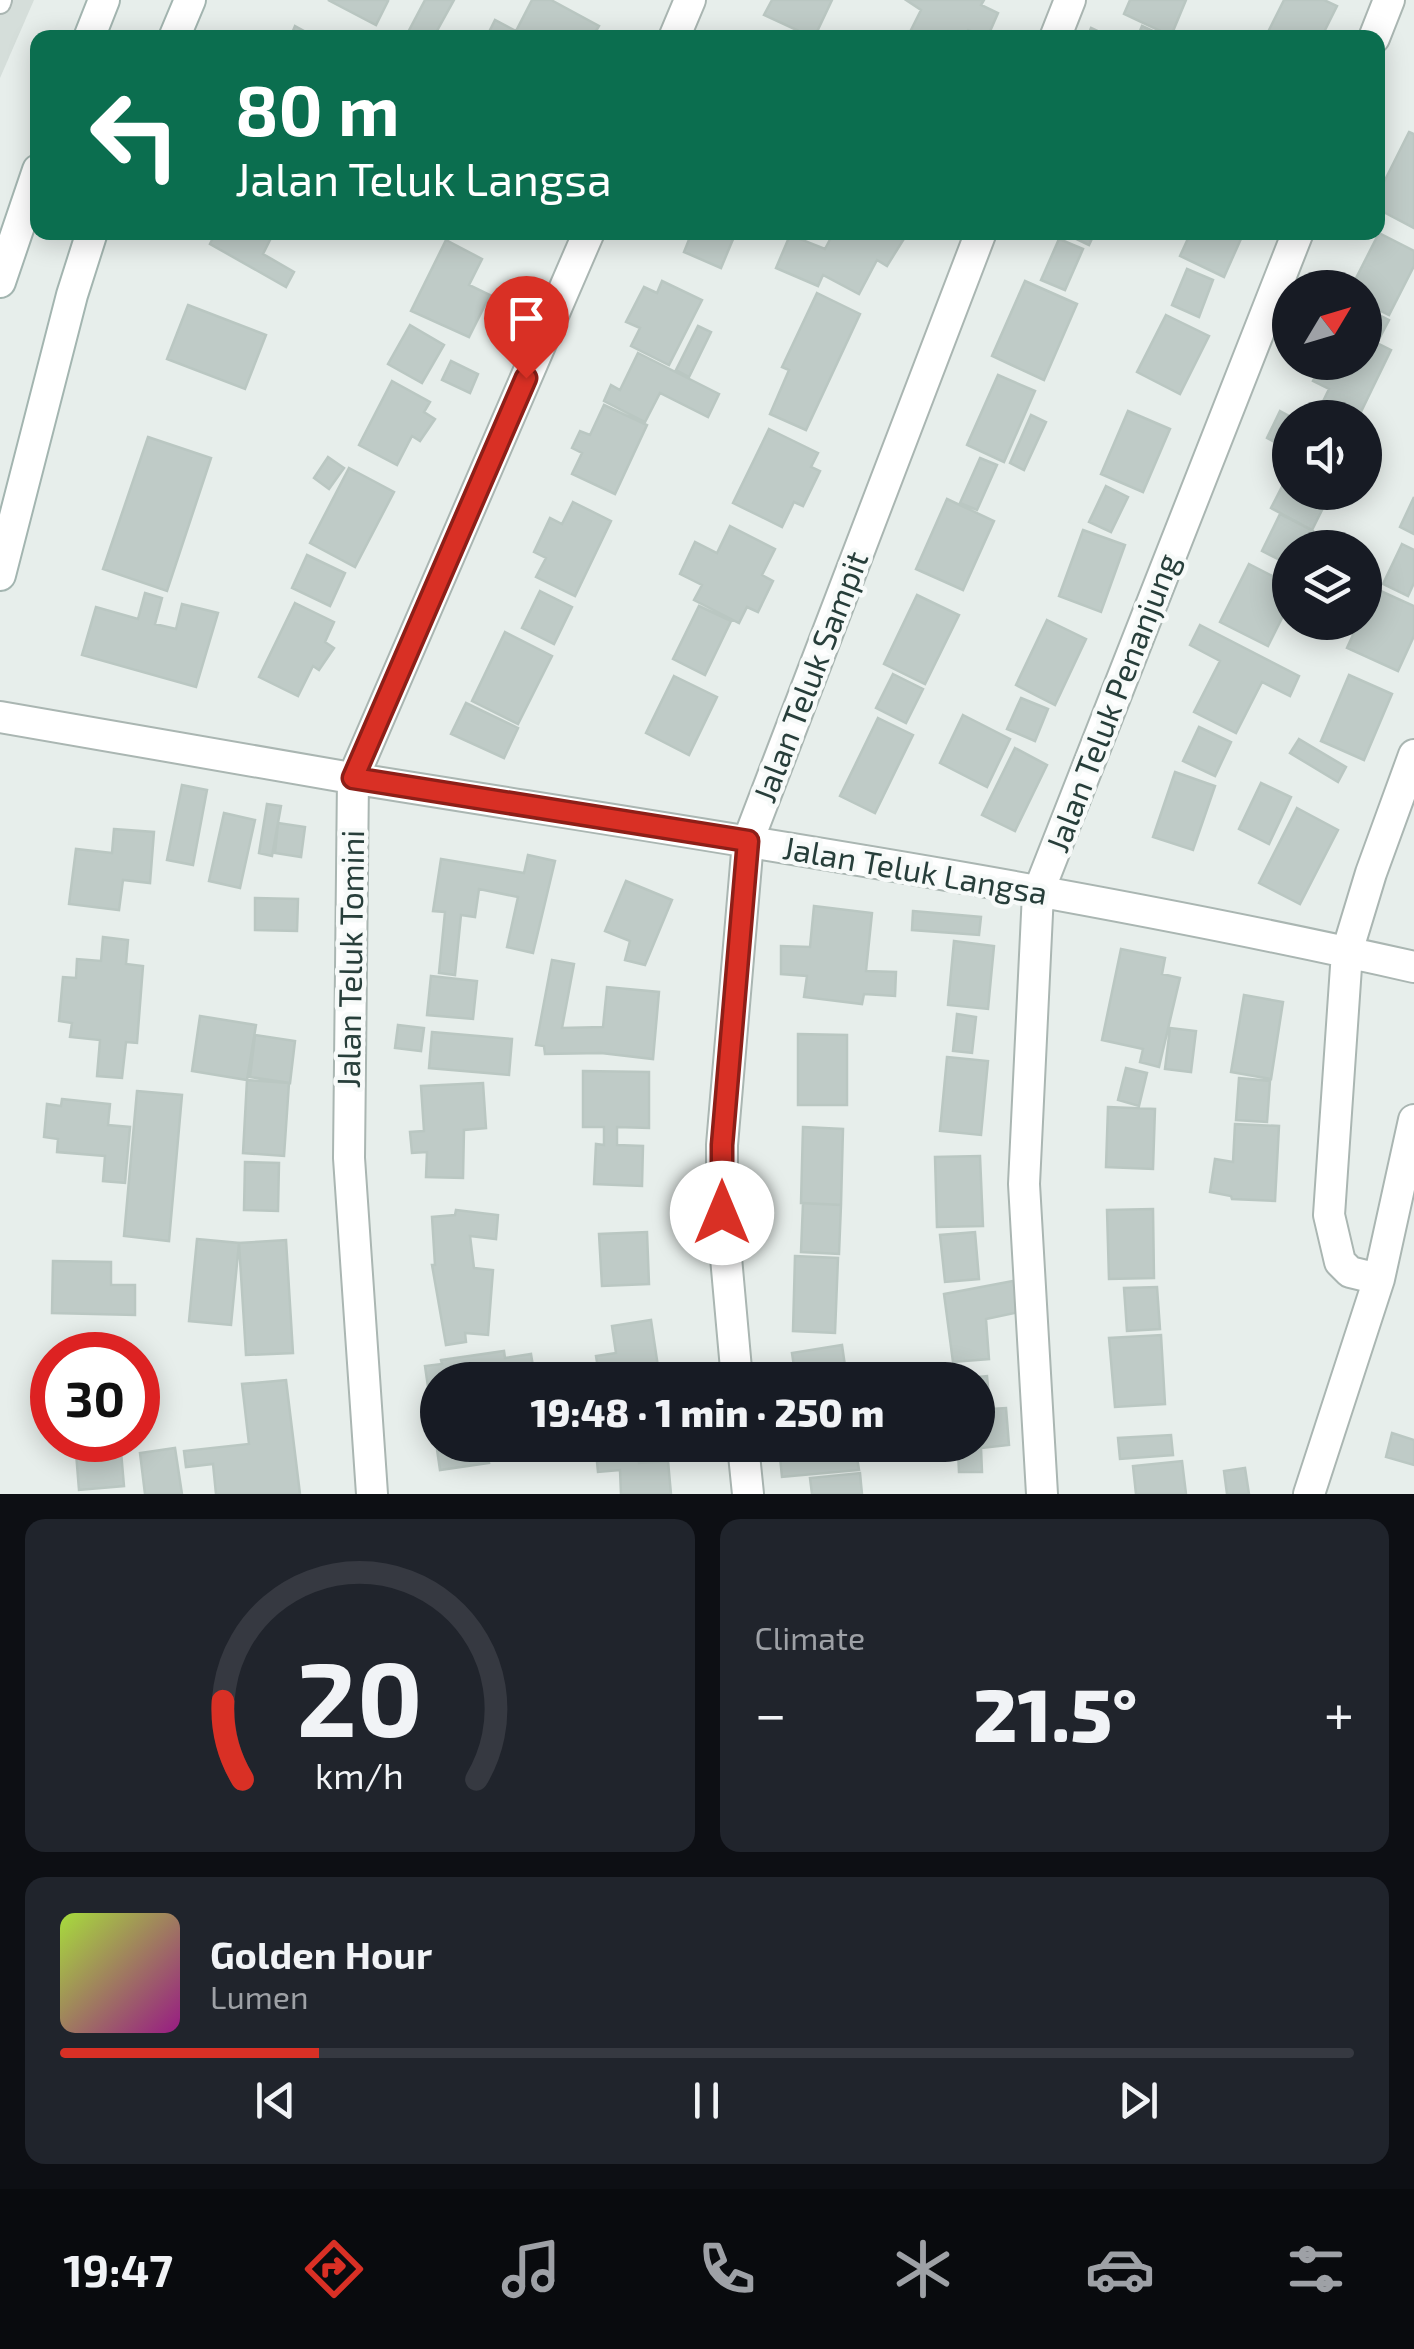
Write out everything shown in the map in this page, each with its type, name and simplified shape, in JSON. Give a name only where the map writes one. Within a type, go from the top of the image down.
[{"type":"street","points":[[92,30],[104,0]]},
{"type":"street","points":[[177,30],[190,0]]},
{"type":"street","points":[[677,30],[690,0]]},
{"type":"street","points":[[1058,30],[1070,0]]},
{"type":"street","points":[[1377,30],[1389,0]]},
{"type":"street","points":[[0,282],[30,194]]},
{"type":"street","points":[[0,574],[89,240]]},
{"type":"street","name":"Jalan Teluk Tomini","points":[[372,1494],[349,1158],[353,778],[586,240]]},
{"type":"street","name":"Jalan Teluk Sampit","points":[[735,1362],[722,1213],[722,1145],[748,841],[978,240]]},
{"type":"street","name":"Jalan Teluk Penanjung","points":[[1042,1494],[1024,1184],[1038,893],[1295,240]]},
{"type":"street","name":"Jalan Teluk Langsa","points":[[0,716],[748,841],[1414,966]]},
{"type":"street","points":[[1378,1279],[1350,1272],[1340,1262],[1329,1216],[1347,952],[1414,755]]},
{"type":"street","points":[[1310,1494],[1378,1279],[1414,1120]]},
{"type":"street","points":[[745,1462],[748,1494]]},
{"type":"shaded area","points":[[0,0],[34,0],[0,78]]},
{"type":"building","points":[[328,0],[386,0],[388,1],[376,25]]},
{"type":"building","points":[[425,0],[454,0],[437,30],[409,30]]},
{"type":"building","points":[[532,0],[551,0],[599,26],[597,30],[517,30]]},
{"type":"building","points":[[772,0],[832,0],[818,30],[797,30],[764,15]]},
{"type":"building","points":[[906,0],[984,0],[981,5],[998,13],[991,30],[911,30],[921,10]]},
{"type":"building","points":[[1130,0],[1186,0],[1174,30],[1158,30],[1124,14]]},
{"type":"building","points":[[1284,0],[1324,0],[1337,6],[1325,30],[1269,30]]},
{"type":"building","points":[[495,20],[514,30],[490,30]]},
{"type":"building","points":[[1409,132],[1414,134],[1414,228],[1385,213],[1385,180]]},
{"type":"building","points":[[1385,236],[1414,251],[1414,266],[1389,315],[1382,312],[1382,270],[1360,270],[1375,240],[1385,240]]},
{"type":"building","points":[[212,240],[270,240],[263,254],[294,272],[286,287],[210,244]]},
{"type":"building","points":[[446,240],[482,259],[469,285],[490,295],[469,337],[411,311]]},
{"type":"building","points":[[689,240],[733,240],[721,268],[684,252]]},
{"type":"building","points":[[788,240],[802,240],[825,249],[830,240],[903,240],[887,266],[877,260],[859,294],[823,275],[818,286],[776,268]]},
{"type":"building","points":[[1059,240],[1083,249],[1065,290],[1041,280]]},
{"type":"building","points":[[1187,240],[1240,240],[1224,277],[1180,256]]},
{"type":"building","points":[[1187,269],[1213,280],[1199,317],[1172,305]]},
{"type":"building","points":[[662,281],[702,300],[669,365],[631,346],[640,328],[626,322],[644,287],[657,293]]},
{"type":"building","points":[[1025,281],[1077,304],[1044,380],[992,356]]},
{"type":"building","points":[[817,293],[860,314],[806,430],[770,414],[789,370],[782,367]]},
{"type":"building","points":[[188,305],[266,335],[245,389],[167,359]]},
{"type":"building","points":[[1166,315],[1209,336],[1180,394],[1137,372]]},
{"type":"building","points":[[410,325],[444,345],[422,383],[388,364]]},
{"type":"building","points":[[698,326],[711,332],[689,377],[676,370]]},
{"type":"building","points":[[1382,346],[1391,350],[1382,369]]},
{"type":"building","points":[[638,353],[719,394],[708,417],[660,393],[645,422],[604,401],[611,385],[620,390]]},
{"type":"building","points":[[451,361],[478,374],[470,393],[442,380]]},
{"type":"building","points":[[998,375],[1035,391],[1004,462],[967,445]]},
{"type":"building","points":[[1376,380],[1367,400],[1324,400],[1329,389],[1313,381]]},
{"type":"building","points":[[392,381],[430,402],[424,412],[435,419],[420,441],[412,436],[397,465],[359,445]]},
{"type":"building","points":[[604,405],[647,425],[615,494],[572,474],[582,453],[572,448],[580,431],[590,435]]},
{"type":"building","points":[[1128,411],[1170,429],[1143,492],[1101,474]]},
{"type":"building","points":[[1031,415],[1046,422],[1024,470],[1010,463]]},
{"type":"building","points":[[769,429],[818,453],[811,467],[820,471],[803,506],[794,502],[782,527],[733,503]]},
{"type":"building","points":[[148,437],[211,458],[167,591],[103,569]]},
{"type":"building","points":[[328,457],[344,468],[329,489],[314,478]]},
{"type":"building","points":[[980,458],[997,465],[977,510],[960,503]]},
{"type":"building","points":[[349,468],[394,492],[355,567],[310,543]]},
{"type":"building","points":[[1106,486],[1128,497],[1111,532],[1089,522]]},
{"type":"building","points":[[1414,497],[1414,534],[1400,527]]},
{"type":"building","points":[[947,499],[994,521],[963,590],[916,569]]},
{"type":"building","points":[[573,502],[611,521],[575,596],[536,577],[546,558],[534,552],[550,518],[562,524]]},
{"type":"building","points":[[1275,510],[1322,510],[1312,530]]},
{"type":"building","points":[[1280,514],[1311,530],[1272,530]]},
{"type":"building","points":[[730,526],[775,549],[762,575],[773,581],[758,612],[747,607],[739,623],[694,600],[702,585],[680,574],[695,542],[717,553]]},
{"type":"building","points":[[1083,530],[1125,545],[1101,612],[1059,596]]},
{"type":"building","points":[[1272,530],[1272,556],[1262,551]]},
{"type":"building","points":[[1402,544],[1414,550],[1414,583],[1408,596],[1383,584]]},
{"type":"building","points":[[307,555],[345,573],[330,606],[292,588]]},
{"type":"building","points":[[1249,564],[1272,576],[1272,638],[1268,646],[1220,622]]},
{"type":"building","points":[[540,591],[572,607],[554,644],[522,628]]},
{"type":"building","points":[[1382,592],[1414,606],[1414,636],[1398,671],[1347,648],[1351,640],[1382,640]]},
{"type":"building","points":[[145,593],[162,598],[155,624],[176,629],[182,604],[218,613],[196,687],[82,655],[96,607],[138,619]]},
{"type":"building","points":[[917,595],[959,615],[925,684],[884,664]]},
{"type":"building","points":[[295,603],[334,622],[325,642],[334,648],[319,670],[313,666],[298,696],[259,677]]},
{"type":"building","points":[[699,606],[731,621],[705,675],[673,659]]},
{"type":"building","points":[[1047,620],[1086,639],[1055,705],[1016,685]]},
{"type":"building","points":[[1200,625],[1299,676],[1290,696],[1262,682],[1236,733],[1194,712],[1220,661],[1190,645]]},
{"type":"building","points":[[505,632],[552,656],[518,724],[472,701]]},
{"type":"building","points":[[893,674],[923,689],[906,723],[876,708]]},
{"type":"building","points":[[1349,675],[1392,694],[1364,760],[1321,741]]},
{"type":"building","points":[[674,676],[717,697],[689,755],[646,733]]},
{"type":"building","points":[[1021,698],[1048,709],[1035,741],[1007,729]]},
{"type":"building","points":[[466,703],[518,728],[504,758],[451,734]]},
{"type":"building","points":[[963,715],[1010,739],[987,787],[940,763]]},
{"type":"building","points":[[878,718],[913,735],[875,813],[840,796]]},
{"type":"building","points":[[1199,727],[1231,742],[1215,776],[1183,761]]},
{"type":"building","points":[[1299,739],[1346,767],[1338,782],[1290,753]]},
{"type":"building","points":[[1015,748],[1047,765],[1015,831],[982,815]]},
{"type":"building","points":[[1175,772],[1215,786],[1193,850],[1153,837]]},
{"type":"building","points":[[1261,783],[1291,797],[1269,844],[1239,829]]},
{"type":"building","points":[[182,785],[207,790],[193,865],[167,860]]},
{"type":"building","points":[[267,804],[281,806],[272,856],[259,853]]},
{"type":"building","points":[[1297,808],[1338,830],[1300,904],[1259,883]]},
{"type":"building","points":[[224,813],[255,820],[240,888],[209,881]]},
{"type":"building","points":[[278,823],[305,827],[301,857],[275,853]]},
{"type":"building","points":[[114,829],[154,832],[150,883],[123,880],[119,910],[69,904],[76,849],[112,853]]},
{"type":"building","points":[[528,855],[555,861],[533,953],[507,947],[518,897],[479,889],[475,917],[461,915],[455,975],[439,973],[445,912],[433,911],[441,859],[524,873]]},
{"type":"building","points":[[626,881],[672,900],[645,965],[625,960],[630,941],[605,931]]},
{"type":"building","points":[[255,898],[298,899],[297,931],[255,930]]},
{"type":"building","points":[[814,906],[872,913],[866,971],[896,972],[895,996],[864,994],[862,1004],[804,997],[807,976],[781,974],[781,946],[810,947]]},
{"type":"building","points":[[913,911],[981,917],[979,935],[912,930]]},
{"type":"building","points":[[103,937],[128,940],[126,964],[143,966],[137,1043],[126,1042],[122,1078],[97,1076],[100,1040],[70,1037],[72,1023],[59,1021],[63,977],[76,978],[77,959],[101,961]]},
{"type":"building","points":[[954,941],[994,946],[988,1009],[948,1005]]},
{"type":"building","points":[[1121,949],[1165,958],[1162,974],[1180,978],[1159,1067],[1140,1062],[1143,1049],[1102,1040]]},
{"type":"building","points":[[552,960],[574,964],[562,1028],[603,1027],[607,987],[659,992],[653,1059],[601,1053],[545,1054],[544,1046],[536,1045]]},
{"type":"building","points":[[431,976],[477,981],[473,1019],[427,1015]]},
{"type":"building","points":[[1244,995],[1283,1002],[1271,1079],[1231,1072]]},
{"type":"building","points":[[957,1014],[976,1017],[972,1053],[953,1051]]},
{"type":"building","points":[[200,1016],[256,1025],[247,1080],[192,1071]]},
{"type":"building","points":[[398,1025],[424,1028],[421,1051],[395,1048]]},
{"type":"building","points":[[1170,1028],[1196,1031],[1191,1072],[1165,1069]]},
{"type":"building","points":[[432,1032],[512,1039],[509,1075],[429,1068]]},
{"type":"building","points":[[798,1034],[847,1035],[847,1105],[798,1105]]},
{"type":"building","points":[[255,1035],[295,1041],[290,1083],[250,1077]]},
{"type":"building","points":[[947,1057],[988,1061],[981,1135],[940,1131]]},
{"type":"building","points":[[1126,1068],[1147,1073],[1139,1106],[1118,1100]]},
{"type":"building","points":[[583,1071],[649,1072],[649,1128],[617,1127],[617,1145],[643,1146],[642,1186],[594,1184],[596,1144],[604,1145],[604,1127],[583,1127]]},
{"type":"building","points":[[1239,1078],[1270,1081],[1267,1122],[1236,1120]]},
{"type":"building","points":[[247,1080],[289,1083],[284,1156],[243,1153]]},
{"type":"building","points":[[483,1083],[486,1128],[464,1130],[463,1178],[426,1177],[427,1152],[412,1153],[410,1132],[424,1131],[421,1086]]},
{"type":"building","points":[[137,1091],[182,1095],[169,1241],[124,1236]]},
{"type":"building","points":[[62,1099],[110,1104],[108,1125],[130,1127],[125,1183],[103,1181],[105,1156],[57,1152],[58,1139],[44,1137],[47,1104],[61,1106]]},
{"type":"building","points":[[1108,1107],[1155,1109],[1153,1169],[1106,1167]]},
{"type":"building","points":[[1235,1124],[1279,1126],[1275,1201],[1232,1199],[1210,1192],[1215,1159],[1233,1162]]},
{"type":"building","points":[[803,1127],[843,1129],[841,1205],[801,1203]]},
{"type":"building","points":[[980,1156],[983,1226],[937,1227],[935,1157]]},
{"type":"building","points":[[245,1162],[279,1163],[278,1211],[244,1210]]},
{"type":"building","points":[[803,1203],[841,1205],[839,1254],[801,1252]]},
{"type":"building","points":[[1153,1209],[1154,1278],[1109,1279],[1107,1210]]},
{"type":"building","points":[[456,1210],[498,1215],[496,1239],[470,1236],[474,1268],[493,1270],[488,1335],[465,1333],[466,1342],[446,1345],[432,1265],[432,1217],[455,1215]]},
{"type":"building","points":[[647,1232],[649,1284],[602,1286],[599,1234]]},
{"type":"building","points":[[975,1232],[979,1279],[945,1282],[940,1235]]},
{"type":"building","points":[[197,1239],[239,1243],[231,1325],[189,1321]]},
{"type":"building","points":[[286,1240],[293,1353],[246,1355],[239,1243]]},
{"type":"building","points":[[795,1256],[838,1258],[835,1333],[793,1331]]},
{"type":"building","points":[[53,1261],[111,1262],[111,1285],[135,1285],[135,1315],[52,1313]]},
{"type":"building","points":[[1013,1281],[1019,1312],[986,1319],[989,1359],[953,1362],[944,1294]]},
{"type":"building","points":[[1157,1287],[1160,1329],[1127,1331],[1124,1288]]},
{"type":"building","points":[[651,1320],[657,1362],[597,1362],[596,1356],[616,1353],[612,1326]]},
{"type":"building","points":[[1161,1335],[1165,1404],[1115,1407],[1109,1338]]},
{"type":"building","points":[[842,1345],[844,1362],[793,1362],[792,1353]]},
{"type":"building","points":[[504,1351],[505,1358],[531,1354],[532,1362],[442,1362]]},
{"type":"building","points":[[286,1380],[300,1494],[216,1494],[213,1464],[186,1467],[184,1451],[249,1444],[242,1384]]},
{"type":"building","points":[[1006,1408],[1009,1445],[995,1446],[995,1409]]},
{"type":"building","points":[[1392,1433],[1414,1440],[1414,1465],[1386,1457]]},
{"type":"building","points":[[1171,1435],[1173,1455],[1120,1459],[1118,1438]]},
{"type":"building","points":[[175,1448],[182,1494],[145,1494],[141,1462],[160,1462],[160,1450]]},
{"type":"building","points":[[1182,1461],[1186,1494],[1136,1494],[1133,1466]]},
{"type":"building","points":[[77,1462],[122,1462],[124,1486],[79,1490]]},
{"type":"building","points":[[439,1462],[489,1463],[440,1470]]},
{"type":"building","points":[[597,1462],[668,1462],[671,1494],[621,1494],[620,1470],[598,1472]]},
{"type":"building","points":[[780,1462],[858,1462],[859,1470],[782,1477]]},
{"type":"building","points":[[959,1462],[982,1462],[982,1472],[959,1472]]},
{"type":"building","points":[[1245,1468],[1249,1494],[1227,1494],[1224,1471]]},
{"type":"building","points":[[860,1473],[862,1494],[812,1494],[810,1478]]},
{"type":"route","points":[[526,378],[353,778],[748,841],[722,1145],[722,1213]]}]
